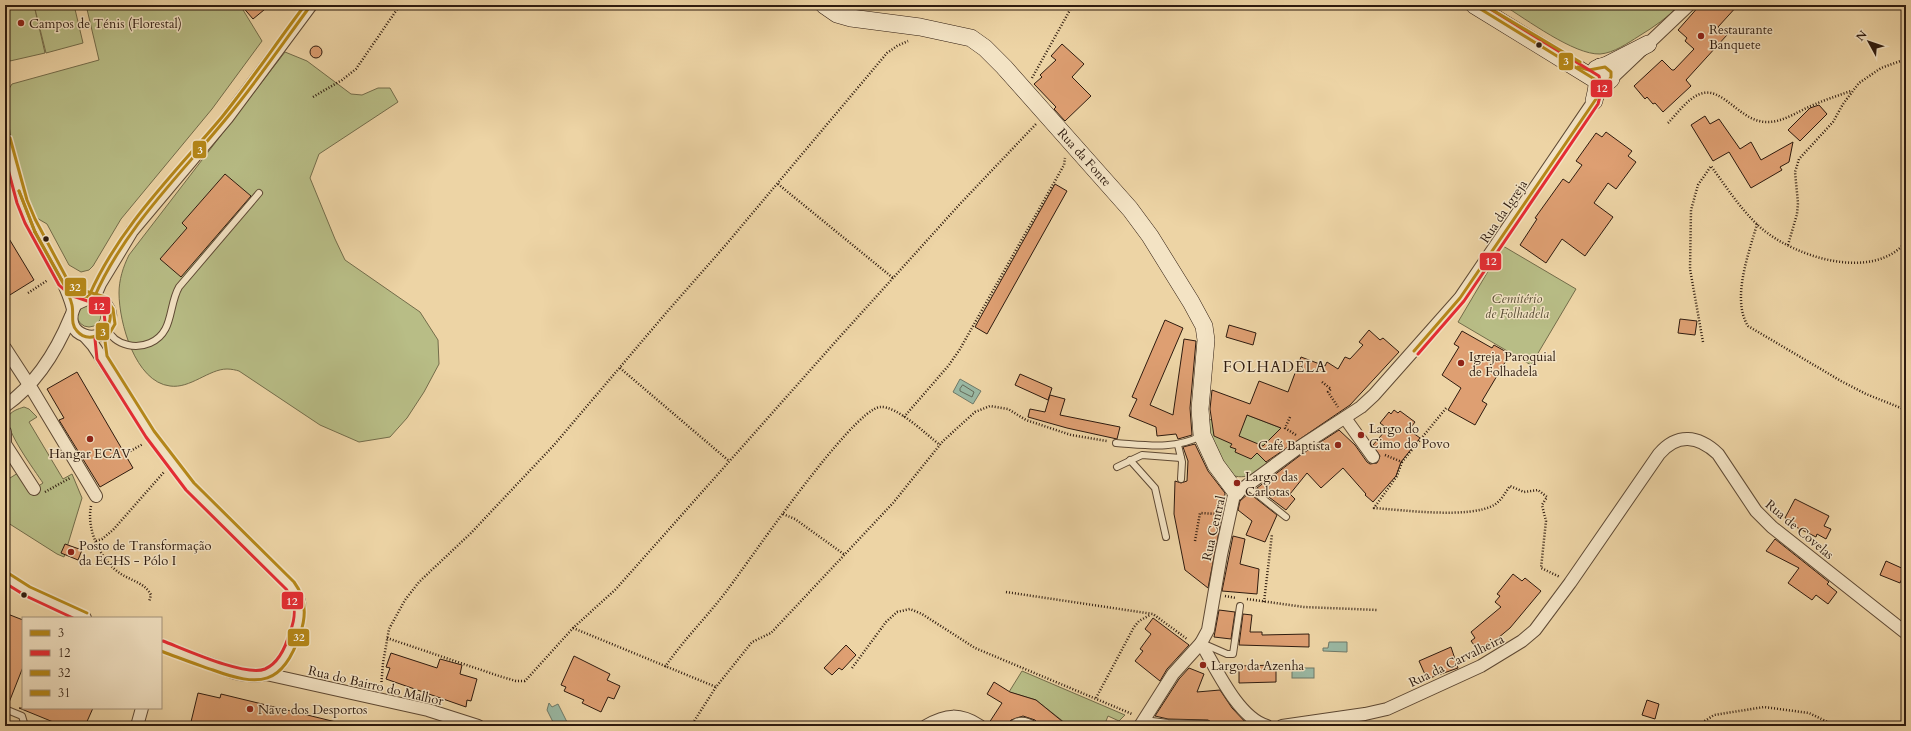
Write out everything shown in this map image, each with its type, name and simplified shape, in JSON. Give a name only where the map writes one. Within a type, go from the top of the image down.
[{"type":"street","points":[[5,406],[30,386],[56,347],[76,304],[92,298],[132,231],[227,118],[311,5]]},
{"type":"street","name":"Rua da Fonte","points":[[824,5],[837,14],[851,18],[920,27],[971,38],[985,48],[1026,91],[1117,193],[1141,223],[1182,286],[1201,320],[1205,332],[1207,347],[1200,409],[1202,435]]},
{"type":"street","points":[[1474,5],[1578,67],[1604,77]]},
{"type":"street","points":[[1594,101],[1597,89],[1604,77],[1648,44],[1689,5]]},
{"type":"street","name":"Rua da Igreja","points":[[1345,418],[1370,400],[1460,298],[1594,101]]},
{"type":"street","points":[[5,139],[22,202],[30,221],[63,282],[75,329],[83,335],[102,358],[150,434],[180,475],[296,593],[300,610],[299,621],[290,646],[280,664],[266,674]]},
{"type":"street","points":[[102,358],[100,340],[111,317],[104,292],[104,278]]},
{"type":"street","points":[[63,282],[76,293],[107,305]]},
{"type":"street","points":[[56,347],[67,337],[83,335],[98,336],[105,331]]},
{"type":"street","points":[[5,348],[30,386],[96,496]]},
{"type":"street","points":[[1202,435],[1216,465],[1241,488],[1317,435],[1345,418],[1373,457]]},
{"type":"street","points":[[5,432],[5,443],[40,491]]},
{"type":"street","name":"Rua de Covelas","points":[[1651,464],[1666,445],[1673,441],[1682,439],[1698,441],[1712,449],[1756,511],[1772,527],[1906,633]]},
{"type":"street","name":"Rua da Carvalheira","points":[[1282,726],[1365,714],[1387,709],[1481,666],[1509,651],[1534,630],[1570,583],[1651,464]]},
{"type":"street","name":"Rua Central","points":[[1142,723],[1173,674],[1199,645],[1208,630],[1228,514],[1232,498],[1241,488]]},
{"type":"street","points":[[5,577],[28,591],[84,617]]},
{"type":"street","points":[[1199,645],[1246,714],[1251,726]]},
{"type":"street","name":"Rua do Bairro do Malhor","points":[[162,646],[235,673],[245,675],[266,674],[428,710],[478,726]]},
{"type":"street","points":[[138,726],[142,709]]},
{"type":"street","points":[[1246,714],[1256,722],[1267,726]]},
{"type":"street","points":[[926,726],[944,717],[954,716],[963,718],[980,726]]},
{"type":"lane","points":[[105,331],[124,344],[140,346],[155,341],[167,326],[174,296],[178,287],[259,193]]},
{"type":"lane","points":[[1116,443],[1159,446],[1178,445],[1202,435]]},
{"type":"lane","points":[[1178,445],[1181,458],[1181,479]]},
{"type":"lane","points":[[1117,467],[1142,456],[1181,458]]},
{"type":"lane","points":[[1130,460],[1152,482],[1157,491],[1166,537]]},
{"type":"lane","points":[[1241,488],[1286,517]]},
{"type":"lane","points":[[1199,645],[1229,655],[1233,654],[1240,606]]},
{"type":"lane","points":[[5,709],[22,716],[25,726]]},
{"type":"lane","points":[[1011,726],[1018,721],[1023,720],[1036,726]]},
{"type":"lane","points":[[1142,723],[1176,725],[1207,724]]},
{"type":"path","points":[[312,97],[342,80],[356,69],[400,5]]},
{"type":"path","points":[[1026,91],[1071,5]]},
{"type":"path","points":[[380,699],[382,663],[389,630],[395,618],[419,582],[490,514],[554,445],[778,184],[887,53],[897,46],[914,41]]},
{"type":"path","points":[[1788,245],[1797,214],[1798,203],[1795,177],[1796,165],[1804,153],[1833,122],[1852,91],[1859,83],[1881,68],[1906,58]]},
{"type":"path","points":[[1668,123],[1693,98],[1699,94],[1710,92],[1722,97],[1748,118],[1768,122],[1780,120],[1829,98],[1852,91]]},
{"type":"path","points":[[1033,118],[1041,127]]},
{"type":"path","points":[[387,638],[499,676],[516,681],[525,681],[573,628],[616,589],[893,278],[1010,150],[1038,123]]},
{"type":"path","points":[[904,417],[949,365],[960,349],[1064,165],[1064,152]]},
{"type":"path","points":[[1704,342],[1690,269],[1691,210],[1698,185],[1711,166],[1734,200],[1758,224],[1788,245],[1805,253],[1827,259],[1866,263],[1891,256],[1906,242]]},
{"type":"path","points":[[778,184],[893,278]]},
{"type":"path","points":[[1758,224],[1749,251],[1742,289],[1741,310],[1748,326],[1841,382],[1906,410]]},
{"type":"path","points":[[28,293],[51,278]]},
{"type":"path","points":[[620,368],[729,461]]},
{"type":"path","points":[[1322,382],[1331,388],[1328,392],[1345,418]]},
{"type":"path","points":[[665,667],[686,638],[728,590],[835,446],[850,429],[867,414],[878,406],[889,407],[940,445]]},
{"type":"path","points":[[691,726],[716,687],[752,642],[771,633],[893,503],[940,445],[961,423],[975,412],[990,406],[1008,410],[1026,420],[1071,435],[1116,443]]},
{"type":"path","points":[[1448,407],[1402,462],[1397,476],[1374,508],[1437,512],[1475,511],[1497,504],[1510,486],[1524,492],[1538,490],[1547,497],[1542,505],[1546,518],[1541,568],[1570,583]]},
{"type":"path","points":[[1290,417],[1285,428],[1306,443]]},
{"type":"path","points":[[124,454],[144,443],[148,449]]},
{"type":"path","points":[[1365,445],[1402,462]]},
{"type":"path","points":[[96,541],[102,539],[113,530],[165,470]]},
{"type":"path","points":[[40,491],[66,480]]},
{"type":"path","points":[[96,496],[91,504],[89,512],[93,534],[96,541],[108,562],[115,570],[148,589],[151,595],[148,602]]},
{"type":"path","points":[[1195,541],[1200,513],[1228,514]]},
{"type":"path","points":[[783,514],[795,519],[845,555]]},
{"type":"path","points":[[1264,602],[1272,534]]},
{"type":"path","points":[[1006,592],[1153,614],[1199,645]]},
{"type":"path","points":[[1215,594],[1304,607],[1377,610]]},
{"type":"path","points":[[852,668],[886,622],[897,612],[910,609],[922,614],[975,648],[1096,698],[1142,723]]},
{"type":"path","points":[[1096,698],[1134,628],[1139,621],[1153,614]]},
{"type":"path","points":[[573,628],[716,687]]},
{"type":"path","points":[[1697,726],[1714,715],[1764,707],[1809,713],[1836,726]]},
{"type":"green space","name":"Campos de Ténis (Florestal)","points":[[5,5],[34,5],[45,53],[10,61],[5,42]]},
{"type":"green space","name":"Campos de Ténis (Florestal)","points":[[34,5],[74,5],[83,43],[46,53]]},
{"type":"green space","points":[[86,5],[240,5],[262,41],[212,109],[121,219],[93,266],[89,270],[81,272],[69,265],[47,224],[35,217],[20,183],[13,155],[5,95],[12,84],[99,60]]},
{"type":"green space","points":[[1503,5],[1680,5],[1661,22],[1630,42],[1616,50],[1600,54],[1589,53],[1564,43]]},
{"type":"green space","points":[[285,52],[307,61],[351,94],[362,95],[378,88],[390,88],[398,102],[319,154],[310,178],[345,260],[420,312],[438,340],[439,364],[424,392],[407,418],[390,437],[359,442],[320,425],[236,370],[227,369],[213,372],[185,385],[170,386],[158,382],[147,374],[138,362],[131,349],[126,334],[122,319],[119,288],[125,264],[129,255]]},
{"type":"green space","name":"Cemitério de Folhadela","points":[[1503,246],[1576,289],[1531,365],[1458,322]]},
{"type":"green space","points":[[89,303],[94,304],[100,310],[100,320],[94,326],[89,327],[84,326],[78,320],[77,315],[78,310],[84,304]]},
{"type":"green space","points":[[24,407],[29,409],[37,417],[29,422],[63,479],[72,474],[82,498],[64,557],[5,521],[5,470],[10,478],[18,473],[37,487],[43,483],[15,440],[8,423],[8,417],[11,413]]},
{"type":"green space","points":[[1247,415],[1281,428],[1257,453],[1269,465],[1260,471],[1244,477],[1233,476],[1228,473],[1210,435],[1209,419],[1240,431]]},
{"type":"green space","points":[[1022,671],[1125,715],[1119,721],[1108,716],[1104,726],[1069,726],[1036,700],[1009,692]]},
{"type":"water","points":[[960,379],[981,391],[973,404],[953,392]]},
{"type":"water","points":[[1329,642],[1347,642],[1347,652],[1323,651],[1323,648],[1328,648]]},
{"type":"water","points":[[1292,668],[1314,668],[1314,678],[1292,678]]},
{"type":"water","points":[[549,703],[552,707],[558,704],[569,726],[555,726],[547,710]]},
{"type":"building","points":[[241,5],[270,5],[253,19]]},
{"type":"building","points":[[1700,5],[1738,5],[1718,27],[1727,35],[1686,80],[1691,86],[1663,112],[1647,97],[1645,99],[1634,86],[1662,60],[1672,70],[1674,70],[1694,49],[1685,41],[1687,38],[1678,30]]},
{"type":"building","points":[[1062,44],[1084,64],[1072,77],[1091,96],[1065,121],[1054,109],[1056,107],[1034,84],[1042,77],[1040,75],[1056,60],[1051,56]]},
{"type":"building","points":[[316,46],[320,48],[322,52],[320,56],[316,58],[312,56],[310,52],[312,48]]},
{"type":"building","points":[[1819,105],[1827,114],[1800,141],[1788,130],[1810,108]]},
{"type":"building","points":[[1705,116],[1710,124],[1719,119],[1740,149],[1751,142],[1761,160],[1793,142],[1789,162],[1780,167],[1782,170],[1751,188],[1729,152],[1713,161],[1691,125]]},
{"type":"building","points":[[1606,132],[1632,151],[1628,156],[1636,162],[1616,189],[1608,183],[1594,203],[1613,217],[1585,256],[1562,239],[1546,263],[1520,245],[1537,219],[1535,218],[1563,179],[1569,183],[1582,165],[1576,161],[1596,133],[1602,137]]},
{"type":"building","points":[[225,174],[251,196],[181,277],[160,259],[187,228],[182,223]]},
{"type":"building","points":[[1055,184],[1067,191],[987,334],[975,327]]},
{"type":"building","points":[[5,232],[34,280],[5,298]]},
{"type":"building","points":[[1680,319],[1697,321],[1695,335],[1678,333]]},
{"type":"building","points":[[1165,320],[1183,328],[1150,405],[1173,415],[1184,339],[1196,341],[1190,408],[1192,435],[1178,439],[1176,434],[1157,436],[1156,427],[1129,416],[1137,399],[1132,397]]},
{"type":"building","points":[[1229,325],[1256,333],[1253,345],[1226,337]]},
{"type":"building","points":[[1369,330],[1380,340],[1383,338],[1399,352],[1350,405],[1266,462],[1257,453],[1251,459],[1235,452],[1236,449],[1230,447],[1232,444],[1214,436],[1210,409],[1212,390],[1250,404],[1259,381],[1288,392],[1301,357],[1325,366],[1327,362],[1338,369],[1345,357],[1350,359],[1363,345],[1359,342]],"holes":[[[1247,415],[1281,428],[1263,446],[1239,436]]]},
{"type":"building","points":[[1462,331],[1492,348],[1494,345],[1510,354],[1482,401],[1487,404],[1475,425],[1448,410],[1461,388],[1442,375],[1459,347],[1454,344]]},
{"type":"building","name":"Hangar ECAV","points":[[77,372],[133,468],[100,487],[59,420],[64,418],[47,389]]},
{"type":"building","points":[[1020,374],[1052,388],[1048,400],[1015,385]]},
{"type":"building","points":[[1050,395],[1065,399],[1060,415],[1120,427],[1117,439],[1067,428],[1028,417],[1030,409],[1045,412]]},
{"type":"building","points":[[1394,410],[1398,413],[1400,411],[1415,422],[1409,430],[1420,438],[1401,462],[1396,476],[1373,502],[1365,495],[1366,494],[1343,468],[1321,488],[1307,473],[1290,494],[1295,499],[1286,510],[1257,488],[1302,454],[1339,430],[1355,445],[1367,462],[1370,464],[1377,463],[1380,456],[1373,445],[1385,431],[1383,429],[1384,426],[1380,423],[1389,412],[1391,414]]},
{"type":"building","points":[[1195,444],[1208,471],[1225,493],[1224,506],[1208,588],[1185,570],[1174,514],[1175,481],[1181,483],[1187,481],[1188,461],[1183,447]]},
{"type":"building","points":[[1249,493],[1277,515],[1265,542],[1246,535],[1252,521],[1238,510],[1240,501]]},
{"type":"building","points":[[1795,499],[1829,516],[1824,526],[1831,529],[1826,539],[1817,534],[1816,537],[1794,526],[1795,523],[1785,518]]},
{"type":"building","points":[[1233,536],[1245,539],[1240,564],[1259,569],[1257,594],[1222,591]]},
{"type":"building","points":[[1775,539],[1829,582],[1827,584],[1837,592],[1828,604],[1816,595],[1812,600],[1788,583],[1799,568],[1766,551]]},
{"type":"building","name":"Posto de Transformação da ECHS - Pólo I","points":[[65,544],[82,550],[78,560],[61,553]]},
{"type":"building","points":[[1886,561],[1906,570],[1900,583],[1880,575]]},
{"type":"building","points":[[1513,574],[1522,581],[1525,578],[1541,591],[1510,628],[1480,653],[1471,641],[1475,638],[1471,632],[1501,607],[1495,602],[1500,596],[1497,594]]},
{"type":"building","points":[[1219,610],[1235,612],[1231,639],[1214,637]]},
{"type":"building","points":[[5,613],[22,620],[22,670],[8,705],[5,705]]},
{"type":"building","points":[[1243,614],[1252,615],[1250,632],[1262,632],[1262,635],[1309,634],[1309,647],[1239,645]]},
{"type":"building","points":[[1153,618],[1189,645],[1167,669],[1160,681],[1135,661],[1143,651],[1140,649],[1151,634],[1145,629]]},
{"type":"building","points":[[846,645],[856,655],[842,670],[839,668],[832,675],[824,668]]},
{"type":"building","points":[[1451,647],[1458,668],[1427,679],[1419,661]]},
{"type":"building","points":[[391,653],[437,668],[440,659],[462,665],[460,674],[477,679],[471,701],[467,700],[466,707],[386,679],[390,668],[386,667]]},
{"type":"building","points":[[574,656],[610,674],[607,680],[620,686],[614,699],[608,697],[601,712],[582,703],[584,700],[564,691],[566,687],[561,685]]},
{"type":"building","points":[[1276,665],[1276,682],[1239,683],[1239,666]]},
{"type":"building","points":[[1189,668],[1204,674],[1197,692],[1220,690],[1232,708],[1249,726],[1211,726],[1211,722],[1208,720],[1168,719],[1155,716],[1179,679]]},
{"type":"building","points":[[994,682],[1010,692],[1036,700],[1068,726],[1040,726],[1035,720],[1023,716],[1011,720],[1007,726],[987,726],[1002,703],[987,694]]},
{"type":"building","name":"Nave dos Desportos","points":[[198,693],[220,698],[221,694],[336,722],[336,726],[190,726]]},
{"type":"building","points":[[1647,700],[1659,704],[1655,719],[1642,715]]},
{"type":"building","points":[[19,708],[93,709],[85,726],[63,726]]},
{"type":"transit line","name":"32","points":[[89,296],[101,271],[132,224],[167,180],[222,117],[305,5]]},
{"type":"transit line","name":"3","points":[[94,298],[120,249],[153,204],[236,106],[311,5]]},
{"type":"transit line","name":"3","points":[[1474,5],[1596,80],[1596,93]]},
{"type":"transit line","name":"12","points":[[1418,354],[1464,301],[1598,104],[1602,89],[1599,76],[1484,5]]},
{"type":"transit line","name":"31","points":[[1484,5],[1580,62]]},
{"type":"transit line","name":"3","points":[[1414,351],[1460,298],[1611,77],[1611,72],[1605,67],[1589,70],[1578,67]]},
{"type":"transit line","name":"32","points":[[10,138],[27,200],[35,219],[67,279],[75,287],[105,297],[113,309],[115,324],[105,341],[107,356],[154,431],[194,483],[294,582],[303,600],[304,620],[293,651],[286,664],[277,673],[267,678],[256,680],[244,679],[162,651]]},
{"type":"transit line","name":"12","points":[[5,158],[17,203],[25,223],[59,285],[70,295],[99,305],[104,313],[105,322],[95,339],[97,359],[146,437],[186,490],[286,589],[290,594],[294,605],[292,626],[286,643],[281,654],[274,663],[265,669],[256,670],[229,666],[163,641]]},
{"type":"transit line","name":"3","points":[[19,191],[35,232]]},
{"type":"transit line","name":"3","points":[[19,191],[35,232]]},
{"type":"transit line","name":"3","points":[[35,232],[61,279]]},
{"type":"transit line","name":"3","points":[[35,232],[61,279]]},
{"type":"transit line","name":"3","points":[[61,279],[71,291],[80,295],[95,298],[104,302],[107,306],[110,313],[110,320],[107,327],[97,336],[83,336],[75,328],[73,322],[73,308],[61,279]]},
{"type":"transit line","name":"32","points":[[8,573],[30,587],[87,613]]},
{"type":"transit line","name":"12","points":[[5,583],[26,596],[71,617]]},
{"type":"place","name":"Campos de Ténis (Florestal)","points":[[21,23]]},
{"type":"place","name":"Restaurante Banquete","points":[[1701,36]]},
{"type":"place","name":"Igreja Paroquial de Folhadela","points":[[1461,363]]},
{"type":"place","name":"Largo do Cimo do Povo","points":[[1361,435]]},
{"type":"place","name":"Hangar ECAV","points":[[90,439]]},
{"type":"place","name":"Café Baptista","points":[[1338,445]]},
{"type":"place","name":"Largo das Carlotas","points":[[1237,483]]},
{"type":"place","name":"Posto de Transformação da ECHS - Pólo I","points":[[71,552]]},
{"type":"place","name":"Largo da Azenha","points":[[1203,665]]},
{"type":"place","name":"Nave dos Desportos","points":[[250,709]]},
{"type":"district","name":"FOLHADELA","points":[[1275,367]]}]
